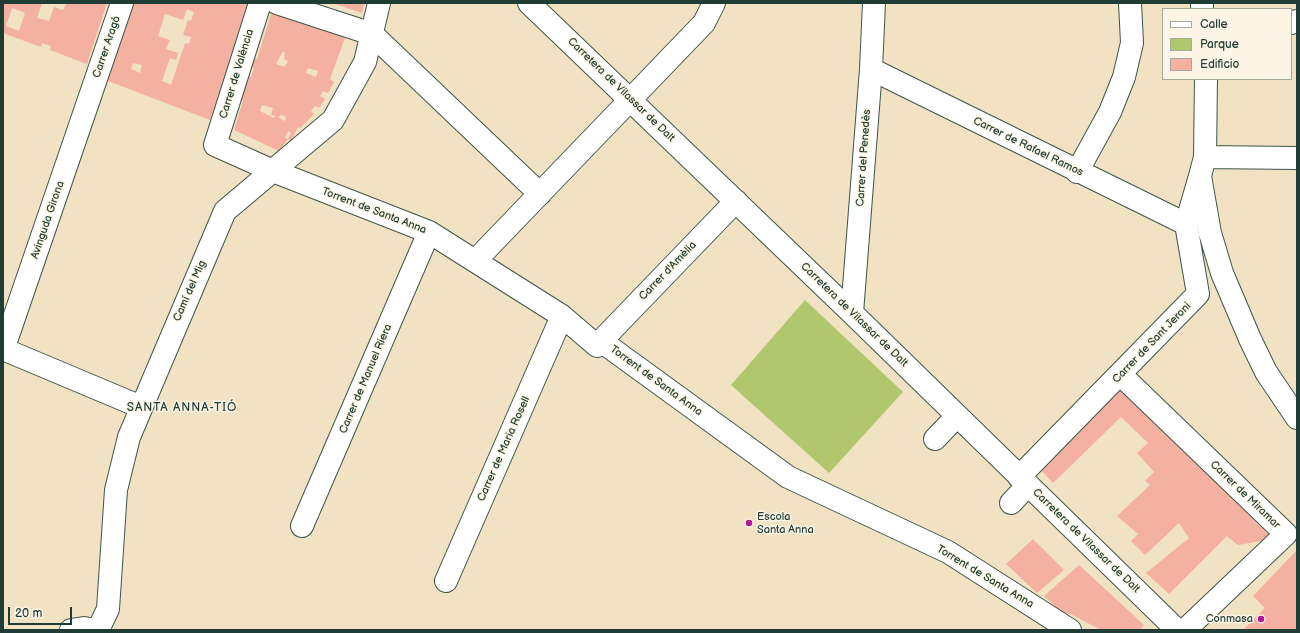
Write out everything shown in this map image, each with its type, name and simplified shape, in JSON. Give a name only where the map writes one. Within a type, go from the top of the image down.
[{"type":"street","name":"Carrer Aragó","points":[[93,91],[122,3]]},
{"type":"street","name":"Carrer de València","points":[[215,145],[260,3]]},
{"type":"street","points":[[277,3],[372,34],[540,194]]},
{"type":"street","name":"Camí del Mig","points":[[98,630],[108,609],[116,490],[129,437],[225,211],[333,120],[364,62],[379,3]]},
{"type":"street","name":"Carretera de Vilassar de Dalt","points":[[529,3],[852,312],[1177,630]]},
{"type":"street","points":[[475,261],[704,23],[714,3]]},
{"type":"street","name":"Carrer del Penedès","points":[[852,312],[871,69],[874,3]]},
{"type":"street","points":[[1077,172],[1110,112],[1124,77],[1132,43],[1130,3]]},
{"type":"street","name":"Carrer de Rafael Ramos","points":[[871,69],[1077,172],[1186,224]]},
{"type":"street","points":[[1206,80],[1203,167],[1210,233],[1222,274],[1266,372],[1297,418]]},
{"type":"street","name":"Avinguda Girona","points":[[3,349],[93,91]]},
{"type":"street","name":"Torrent de Santa Anna","points":[[215,145],[272,171],[429,232],[562,316],[597,346],[601,341],[788,477],[948,552],[1070,630]]},
{"type":"street","points":[[1203,167],[1297,158]]},
{"type":"street","name":"Carrer de Sant Jeroni","points":[[1011,503],[1024,481],[1198,294],[1186,224],[1203,167]]},
{"type":"street","name":"Carrer d'Amèlia","points":[[601,341],[736,202]]},
{"type":"street","name":"Carrer de Manuel Riera","points":[[302,526],[429,232]]},
{"type":"street","name":"Carrer de Maria Rosell","points":[[446,581],[562,316]]},
{"type":"street","points":[[3,349],[141,406]]},
{"type":"street","name":"Carrer de Miramar","points":[[1121,375],[1286,534],[1185,630]]},
{"type":"street","points":[[934,439],[957,416]]},
{"type":"street","points":[[71,630],[84,628],[94,630]]},
{"type":"green space","points":[[805,300],[903,392],[829,473],[731,385]]},
{"type":"building","points":[[3,3],[42,3],[37,18],[49,21],[54,7],[63,10],[66,3],[107,3],[87,64],[50,50],[51,46],[42,43],[41,47],[3,33]],"holes":[[[12,8],[25,13],[19,31],[6,26]]]},
{"type":"building","points":[[133,3],[249,4],[210,120],[103,79],[114,56]],"holes":[[[187,9],[194,12],[191,21],[188,20],[183,35],[191,37],[189,44],[185,43],[171,85],[162,81],[170,58],[176,60],[178,53],[166,49],[170,40],[158,36],[165,14],[183,20]],[[133,63],[142,65],[140,73],[131,69]]]},
{"type":"building","points":[[332,3],[364,3],[362,13]]},
{"type":"building","points":[[272,11],[346,35],[330,79],[334,82],[328,93],[323,91],[320,96],[325,99],[319,108],[315,106],[311,111],[314,114],[300,128],[298,127],[291,141],[288,139],[279,151],[234,130],[243,101],[240,99],[247,76],[251,77],[254,68],[252,67],[254,59],[257,59]],"holes":[[[283,51],[285,53],[284,59],[288,61],[285,67],[276,64]],[[308,68],[318,71],[316,77],[306,73]],[[262,105],[273,108],[271,115],[275,116],[274,118],[260,111]],[[280,115],[286,116],[285,121],[279,118]],[[288,131],[291,133],[288,139],[285,138]]]},
{"type":"building","points":[[1120,387],[1273,539],[1238,545],[1227,536],[1169,594],[1146,573],[1189,538],[1179,523],[1145,555],[1131,541],[1138,534],[1117,516],[1150,485],[1145,481],[1154,472],[1137,453],[1148,443],[1121,417],[1053,483],[1039,468]]},
{"type":"building","points":[[1033,539],[1064,570],[1037,593],[1006,564]]},
{"type":"building","points":[[1297,550],[1297,630],[1243,630],[1265,608],[1253,596]]},
{"type":"building","points":[[1079,565],[1144,625],[1140,630],[1101,630],[1071,614],[1062,613],[1044,596]]},
{"type":"place","name":"Escola Santa Anna","points":[[749,523]]},
{"type":"place","name":"Conmasa","points":[[1261,619]]},
{"type":"district","name":"SANTA ANNA-TIÓ","points":[[182,408]]}]
